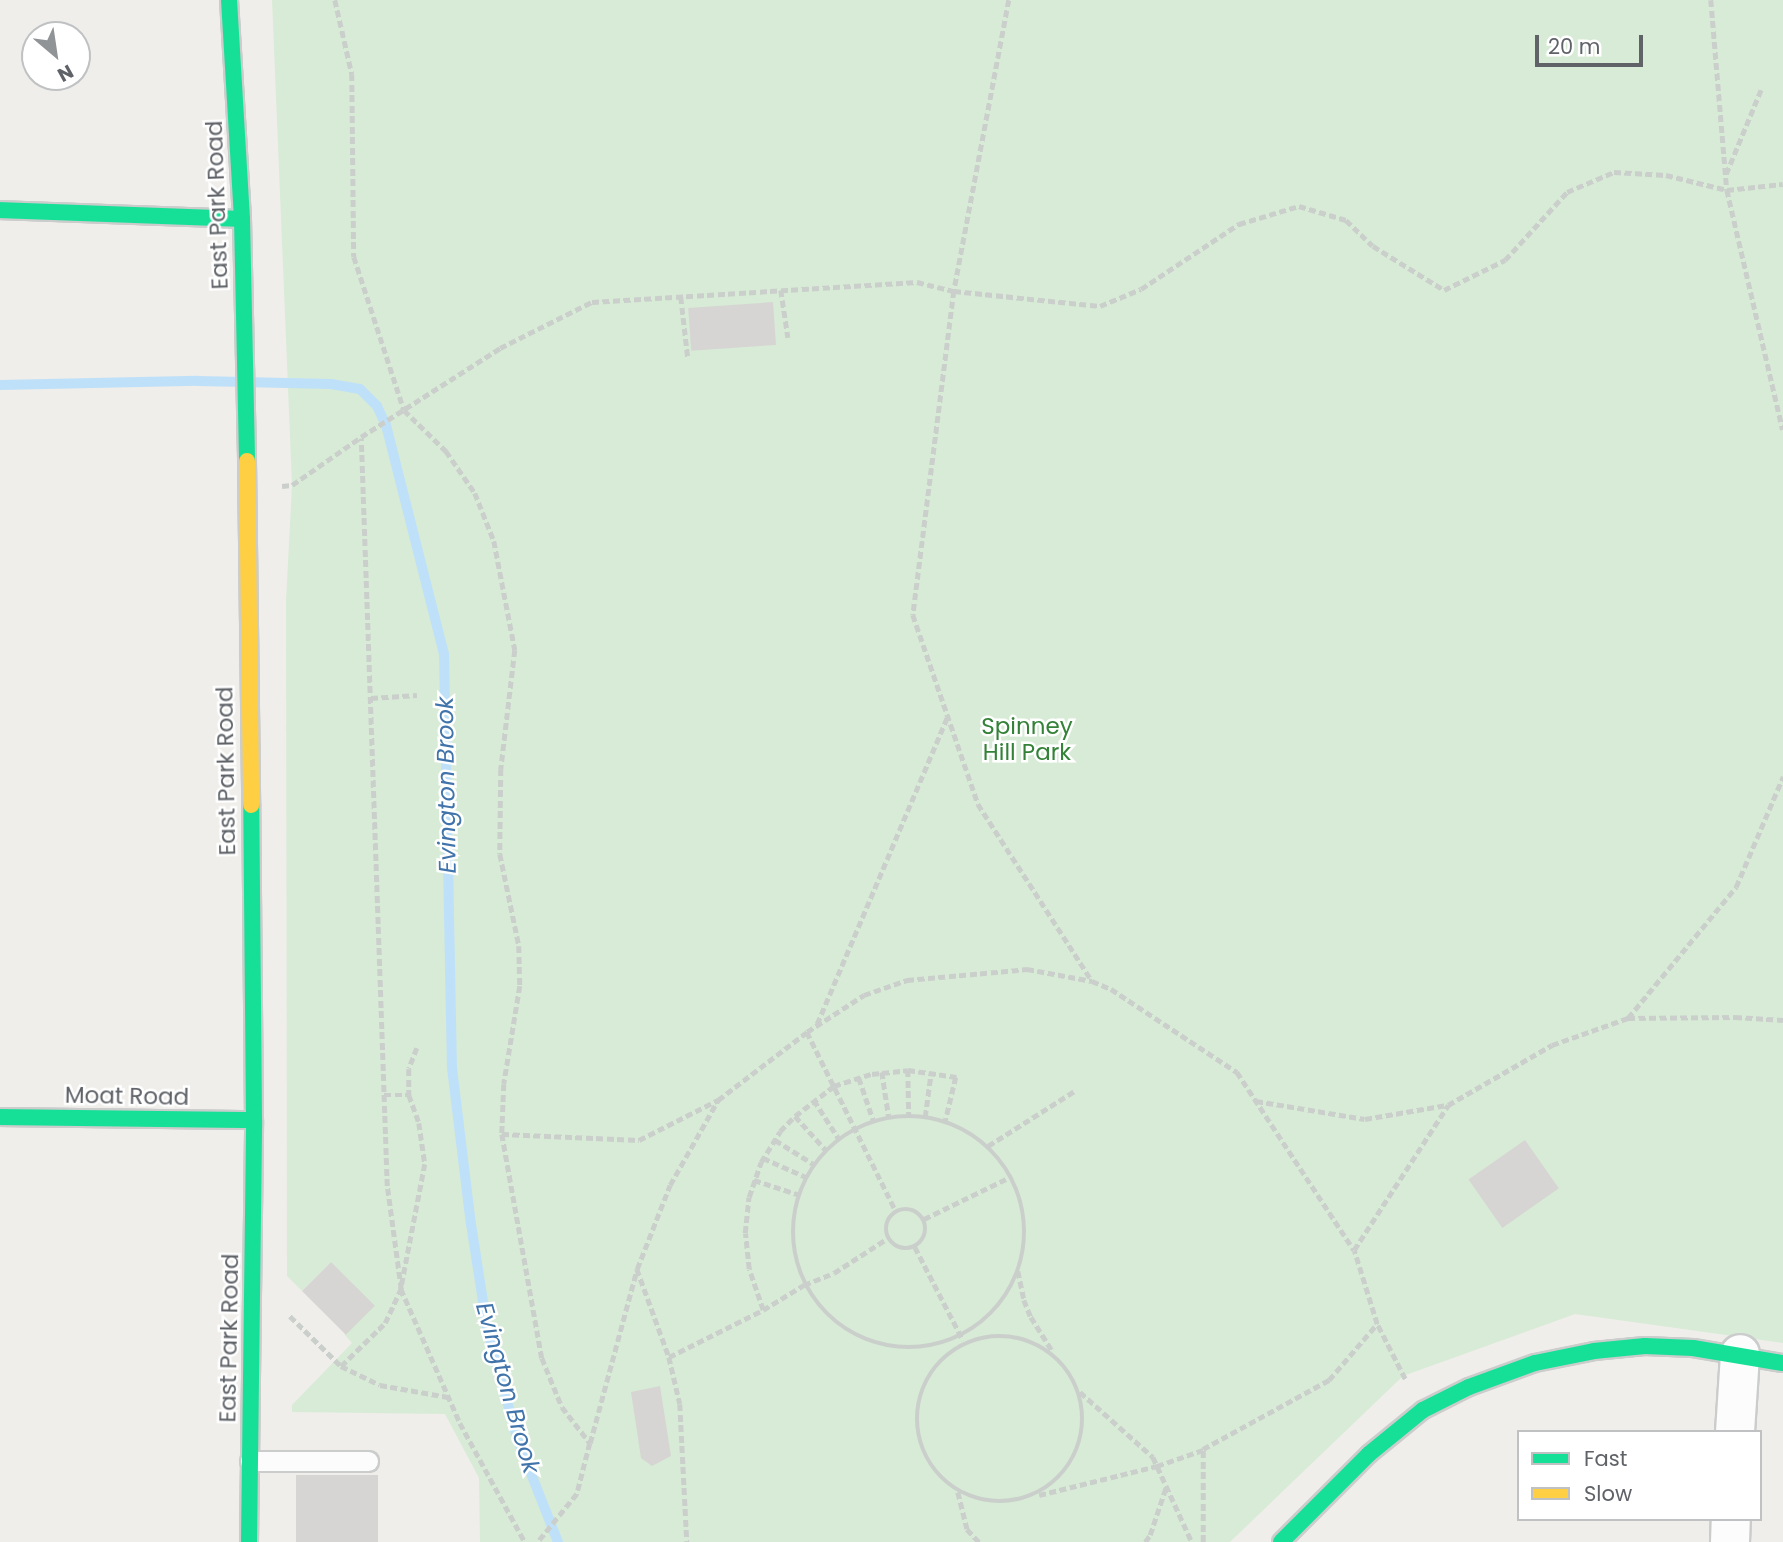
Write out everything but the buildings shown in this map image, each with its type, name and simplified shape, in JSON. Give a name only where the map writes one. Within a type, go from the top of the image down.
[{"type":"main road","name":"East Park Road","points":[[229,0],[242,219],[246,399],[254,1120],[249,1542]]},
{"type":"main road","points":[[0,210],[242,219]]},
{"type":"main road","name":"Moat Road","points":[[0,1117],[254,1120]]},
{"type":"main road","points":[[1281,1542],[1369,1454],[1423,1410],[1469,1387],[1535,1363],[1594,1351],[1669,1347],[1740,1354],[1783,1363]]},
{"type":"street","points":[[1735,1430],[1740,1354]]},
{"type":"street","points":[[1730,1542],[1731,1521]]},
{"type":"lane","points":[[250,1461],[368,1461]]},
{"type":"path","points":[[335,0],[352,74],[354,257],[404,410],[446,451],[475,493],[494,541],[515,650],[501,768],[500,854],[519,946],[520,986],[504,1084],[502,1134],[542,1358],[562,1407],[590,1443]]},
{"type":"path","points":[[1009,0],[954,291],[913,615],[978,804],[1092,981]]},
{"type":"path","points":[[1711,0],[1727,190],[1783,430]]},
{"type":"path","points":[[1726,175],[1762,87]]},
{"type":"path","points":[[246,487],[292,485],[361,437],[500,348],[592,302],[917,282],[954,291],[1100,306],[1141,289],[1239,224],[1299,206],[1346,220],[1373,246],[1444,290],[1505,260],[1567,192],[1614,172],[1666,175],[1727,190],[1783,184]]},
{"type":"path","points":[[781,290],[788,337]]},
{"type":"path","points":[[681,297],[688,358]]},
{"type":"path","points":[[361,437],[387,1186],[401,1289],[448,1397],[525,1542]]},
{"type":"path","points":[[370,698],[417,695]]},
{"type":"path","points":[[816,1025],[948,716]]},
{"type":"path","points":[[1628,1018],[1736,887],[1783,777]]},
{"type":"path","points":[[502,1134],[639,1140],[718,1100],[816,1025],[864,995],[907,980],[1027,969],[1092,981],[1111,989],[1237,1072],[1354,1250],[1377,1324],[1423,1410]]},
{"type":"path","points":[[1255,1101],[1365,1119],[1448,1105],[1552,1045],[1628,1018],[1735,1017],[1783,1020]]},
{"type":"path","points":[[807,1032],[896,1211]]},
{"type":"path","points":[[341,1366],[385,1323],[401,1289],[425,1164],[419,1123],[409,1095],[409,1069],[417,1048]]},
{"type":"path","points":[[908,1070],[909,1117]]},
{"type":"path","points":[[763,1310],[749,1269],[745,1233],[749,1196],[763,1158],[795,1116],[834,1086],[882,1072],[908,1070],[956,1077],[945,1123]]},
{"type":"path","points":[[882,1072],[889,1118]]},
{"type":"path","points":[[925,1117],[931,1072]]},
{"type":"path","points":[[859,1078],[874,1122]]},
{"type":"path","points":[[988,1146],[1076,1090]]},
{"type":"path","points":[[384,1095],[409,1095]]},
{"type":"path","points":[[538,1542],[578,1494],[637,1269],[670,1185],[718,1100]]},
{"type":"path","points":[[814,1100],[839,1139]]},
{"type":"path","points":[[1354,1250],[1448,1105]]},
{"type":"path","points":[[795,1116],[825,1149]]},
{"type":"path","points":[[1056,1356],[1032,1341],[1005,1335],[963,1341],[928,1347],[890,1347],[854,1335],[824,1312],[804,1285],[793,1246],[794,1211],[806,1177],[825,1149],[855,1128],[889,1118],[925,1117],[965,1130],[988,1146],[1012,1176],[1024,1214],[1024,1250],[1013,1284],[993,1313],[963,1341],[952,1351],[932,1371],[919,1396],[916,1423],[922,1450],[936,1474],[958,1492],[983,1502],[1009,1503],[1157,1466],[1203,1449],[1329,1380],[1377,1324]]},
{"type":"path","points":[[775,1140],[815,1165]]},
{"type":"path","points":[[763,1158],[806,1177]]},
{"type":"path","points":[[924,1219],[1012,1176]]},
{"type":"path","points":[[754,1180],[800,1195]]},
{"type":"path","points":[[912,1209],[924,1219],[926,1235],[915,1247],[898,1247],[888,1238],[886,1224],[896,1211],[912,1209]]},
{"type":"path","points":[[669,1357],[763,1310],[804,1285],[834,1273],[888,1238]]},
{"type":"path","points":[[915,1247],[963,1341]]},
{"type":"path","points":[[637,1269],[669,1357],[680,1404],[687,1542]]},
{"type":"path","points":[[1018,1269],[1024,1300],[1031,1317],[1073,1377],[1083,1404],[1084,1431],[1075,1458],[1058,1480],[1035,1496]]},
{"type":"path","points":[[252,1280],[341,1366],[380,1385],[448,1397]]},
{"type":"path","points":[[1079,1391],[1153,1457],[1192,1542]]},
{"type":"path","points":[[1203,1449],[1203,1542]]},
{"type":"path","points":[[1145,1542],[1150,1535],[1166,1486]]},
{"type":"path","points":[[958,1492],[967,1529],[979,1542]]},
{"type":"green space","name":"Spinney Hill Park","points":[[272,0],[1783,0],[1783,1343],[1575,1314],[1403,1376],[1230,1542],[480,1542],[479,1478],[445,1414],[292,1412],[292,1405],[352,1343],[345,1335],[331,1262],[302,1291],[287,1276],[286,601],[292,485]]},
{"type":"waterway","name":"Evington Brook","points":[[0,385],[198,381],[331,384],[360,389],[377,406],[386,425],[444,654],[452,1068],[487,1327],[517,1438],[558,1542]]},
{"type":"traffic: fast","points":[[229,0],[242,219],[247,461]]},
{"type":"traffic: fast","points":[[0,210],[242,219]]},
{"type":"traffic: fast","points":[[249,1542],[254,1120],[251,805]]},
{"type":"traffic: fast","points":[[0,1117],[254,1120]]},
{"type":"traffic: fast","points":[[1281,1542],[1369,1454],[1423,1410],[1469,1387],[1535,1363],[1594,1351],[1645,1346],[1693,1348],[1783,1363]]},
{"type":"traffic: slow","points":[[247,461],[251,805]]}]
